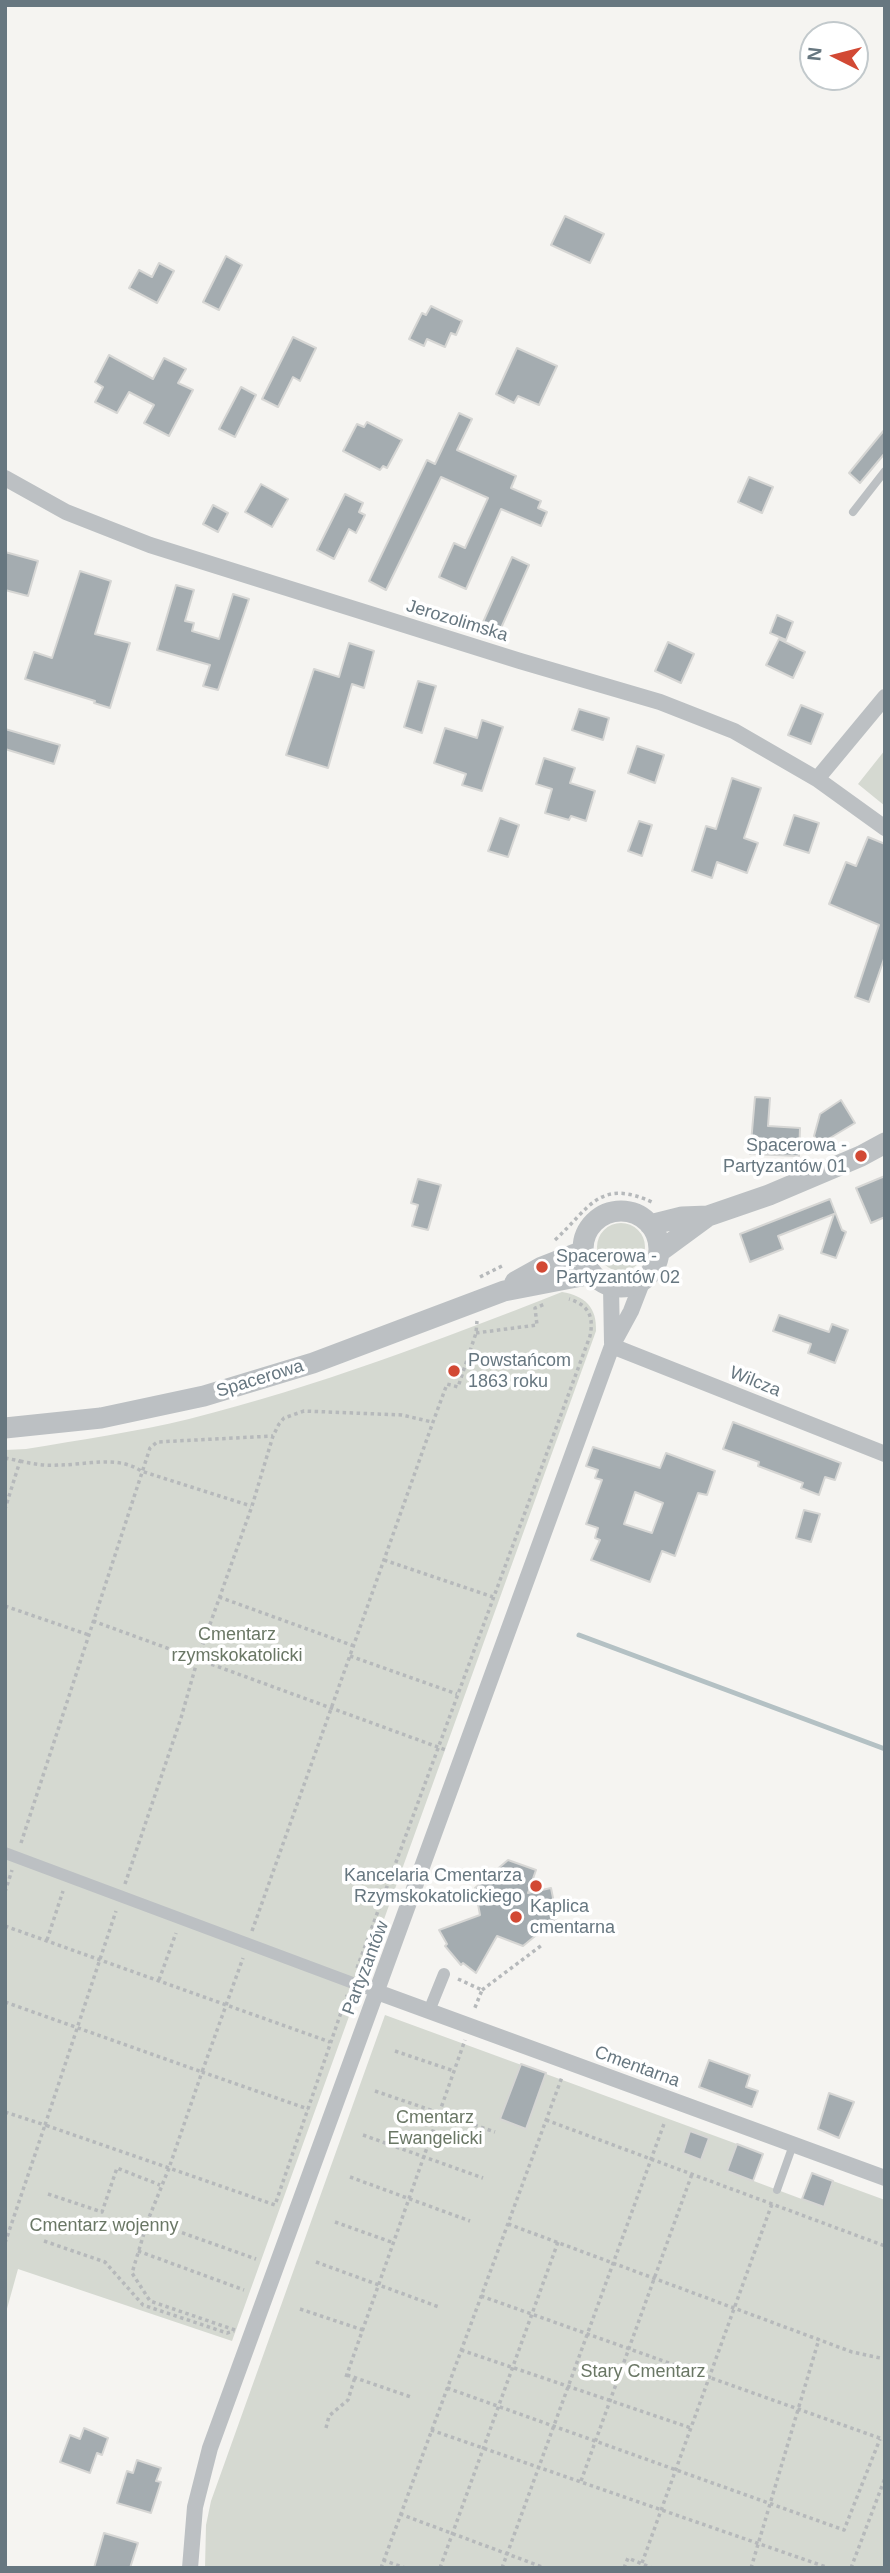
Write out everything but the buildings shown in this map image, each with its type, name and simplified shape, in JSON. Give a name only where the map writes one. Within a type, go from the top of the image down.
[{"type":"street","name":"Jerozolimska","points":[[5,478],[66,512],[150,545],[660,702],[734,731],[817,779],[885,828]]},
{"type":"street","points":[[817,779],[884,700]]},
{"type":"street","points":[[659,1252],[708,1216],[813,1178],[885,1143]]},
{"type":"street","points":[[631,1212],[650,1225],[659,1242],[659,1252],[651,1273],[643,1280],[628,1287],[611,1286],[592,1274],[584,1259],[584,1239],[597,1219],[607,1213],[631,1212]]},
{"type":"street","points":[[650,1225],[682,1217],[708,1216]]},
{"type":"street","name":"Spacerowa","points":[[504,1291],[542,1267],[583,1251]]},
{"type":"street","name":"Spacerowa","points":[[5,1428],[101,1418],[228,1389],[313,1363],[504,1291],[592,1274]]},
{"type":"street","name":"Partyzantów","points":[[190,2568],[195,2507],[210,2448],[612,1346],[631,1311],[643,1280]]},
{"type":"street","name":"Partyzantów","points":[[611,1286],[612,1346]]},
{"type":"street","name":"Wilcza","points":[[612,1346],[885,1454]]},
{"type":"street","points":[[11,1855],[377,1992]]},
{"type":"street","points":[[429,2011],[448,1975]]},
{"type":"street","name":"Cmentarna","points":[[377,1992],[885,2178]]},
{"type":"lane","points":[[853,512],[885,471]]},
{"type":"lane","points":[[777,2190],[793,2145]]},
{"type":"path","points":[[551,1242],[585,1207],[605,1196],[635,1195],[662,1206]]},
{"type":"path","points":[[477,1279],[511,1261]]},
{"type":"path","points":[[5,2112],[275,2205],[330,2042],[593,1323],[592,1315],[580,1303],[563,1298]]},
{"type":"path","points":[[476,1333],[537,1325],[535,1308],[547,1303]]},
{"type":"path","points":[[44,2241],[105,2262],[144,2305],[227,2333],[238,2331],[150,2301],[132,2273],[148,2220],[169,2168],[433,1422],[447,1384],[458,1387],[478,1325]]},
{"type":"path","points":[[5,2243],[181,1718],[198,1658],[252,1506],[273,1436],[285,1418],[304,1411],[402,1415],[433,1422]]},
{"type":"path","points":[[5,1892],[11,1855],[89,1634],[150,1448],[157,1442],[273,1436]]},
{"type":"path","points":[[5,1458],[57,1465],[131,1463],[141,1471],[252,1506]]},
{"type":"path","points":[[5,1509],[20,1461]]},
{"type":"path","points":[[384,1560],[493,1597]]},
{"type":"path","points":[[219,1597],[354,1646]]},
{"type":"path","points":[[5,1606],[89,1634]]},
{"type":"path","points":[[93,1621],[439,1747]]},
{"type":"path","points":[[350,1656],[458,1694]]},
{"type":"path","points":[[47,1941],[67,1876]]},
{"type":"path","points":[[159,1980],[181,1918]]},
{"type":"path","points":[[5,1926],[330,2042]]},
{"type":"path","points":[[472,2013],[482,1990],[542,1945]]},
{"type":"path","points":[[448,1975],[482,1990]]},
{"type":"path","points":[[5,2002],[308,2109]]},
{"type":"path","points":[[411,2397],[347,2376],[466,2038]]},
{"type":"path","points":[[395,2051],[454,2071]]},
{"type":"path","points":[[381,2568],[563,2075]]},
{"type":"path","points":[[375,2091],[495,2133]]},
{"type":"path","points":[[546,2120],[885,2246]]},
{"type":"path","points":[[502,2568],[665,2121]]},
{"type":"path","points":[[363,2135],[483,2178]]},
{"type":"path","points":[[48,2194],[102,2212],[117,2168],[161,2185]]},
{"type":"path","points":[[581,2482],[692,2174]]},
{"type":"path","points":[[350,2177],[470,2221]]},
{"type":"path","points":[[640,2565],[777,2190]]},
{"type":"path","points":[[148,2220],[256,2259]]},
{"type":"path","points":[[335,2222],[394,2242]]},
{"type":"path","points":[[508,2224],[852,2351],[885,2359]]},
{"type":"path","points":[[440,2568],[558,2242]]},
{"type":"path","points":[[138,2251],[244,2290]]},
{"type":"path","points":[[316,2262],[439,2307]]},
{"type":"path","points":[[447,2388],[844,2530],[882,2440],[481,2296]]},
{"type":"path","points":[[300,2309],[363,2330]]},
{"type":"path","points":[[751,2568],[819,2339]]},
{"type":"path","points":[[461,2350],[691,2428]]},
{"type":"path","points":[[326,2428],[329,2416],[348,2400],[355,2377]]},
{"type":"path","points":[[431,2430],[829,2568]]},
{"type":"path","points":[[850,2568],[885,2479]]},
{"type":"path","points":[[400,2514],[545,2568]]},
{"type":"path","points":[[624,2568],[628,2558],[652,2568]]},
{"type":"path","points":[[383,2560],[405,2568]]},
{"type":"green space","points":[[885,750],[885,806],[858,784]]},
{"type":"green space","points":[[621,1223],[638,1230],[645,1247],[638,1264],[621,1271],[604,1264],[597,1247],[604,1230]]},
{"type":"green space","name":"Cmentarz rzymskokatolicki","points":[[562,1292],[577,1296],[588,1304],[594,1315],[596,1331],[232,2341],[18,2269],[5,2316],[5,1450],[128,1432],[236,1406],[377,1362]]},
{"type":"green space","name":"Stary Cmentarz","points":[[385,2015],[737,2144],[727,2171],[823,2207],[833,2181],[885,2200],[885,2568],[205,2568],[206,2525],[211,2501]]},
{"type":"waterway","points":[[579,1635],[885,1749]]},
{"type":"place","name":"Spacerowa - Partyzantów 01","points":[[861,1156]]},
{"type":"place","name":"Spacerowa - Partyzantów 02","points":[[542,1267]]},
{"type":"place","name":"Powstańcom 1863 roku","points":[[454,1371]]},
{"type":"place","name":"Kancelaria Cmentarza Rzymskokatolickiego","points":[[536,1886]]},
{"type":"place","name":"Kaplica cmentarna","points":[[516,1917]]},
{"type":"park label","name":"Cmentarz Ewangelicki","points":[[435,2128]]},
{"type":"park label","name":"Cmentarz wojenny","points":[[104,2226]]}]
